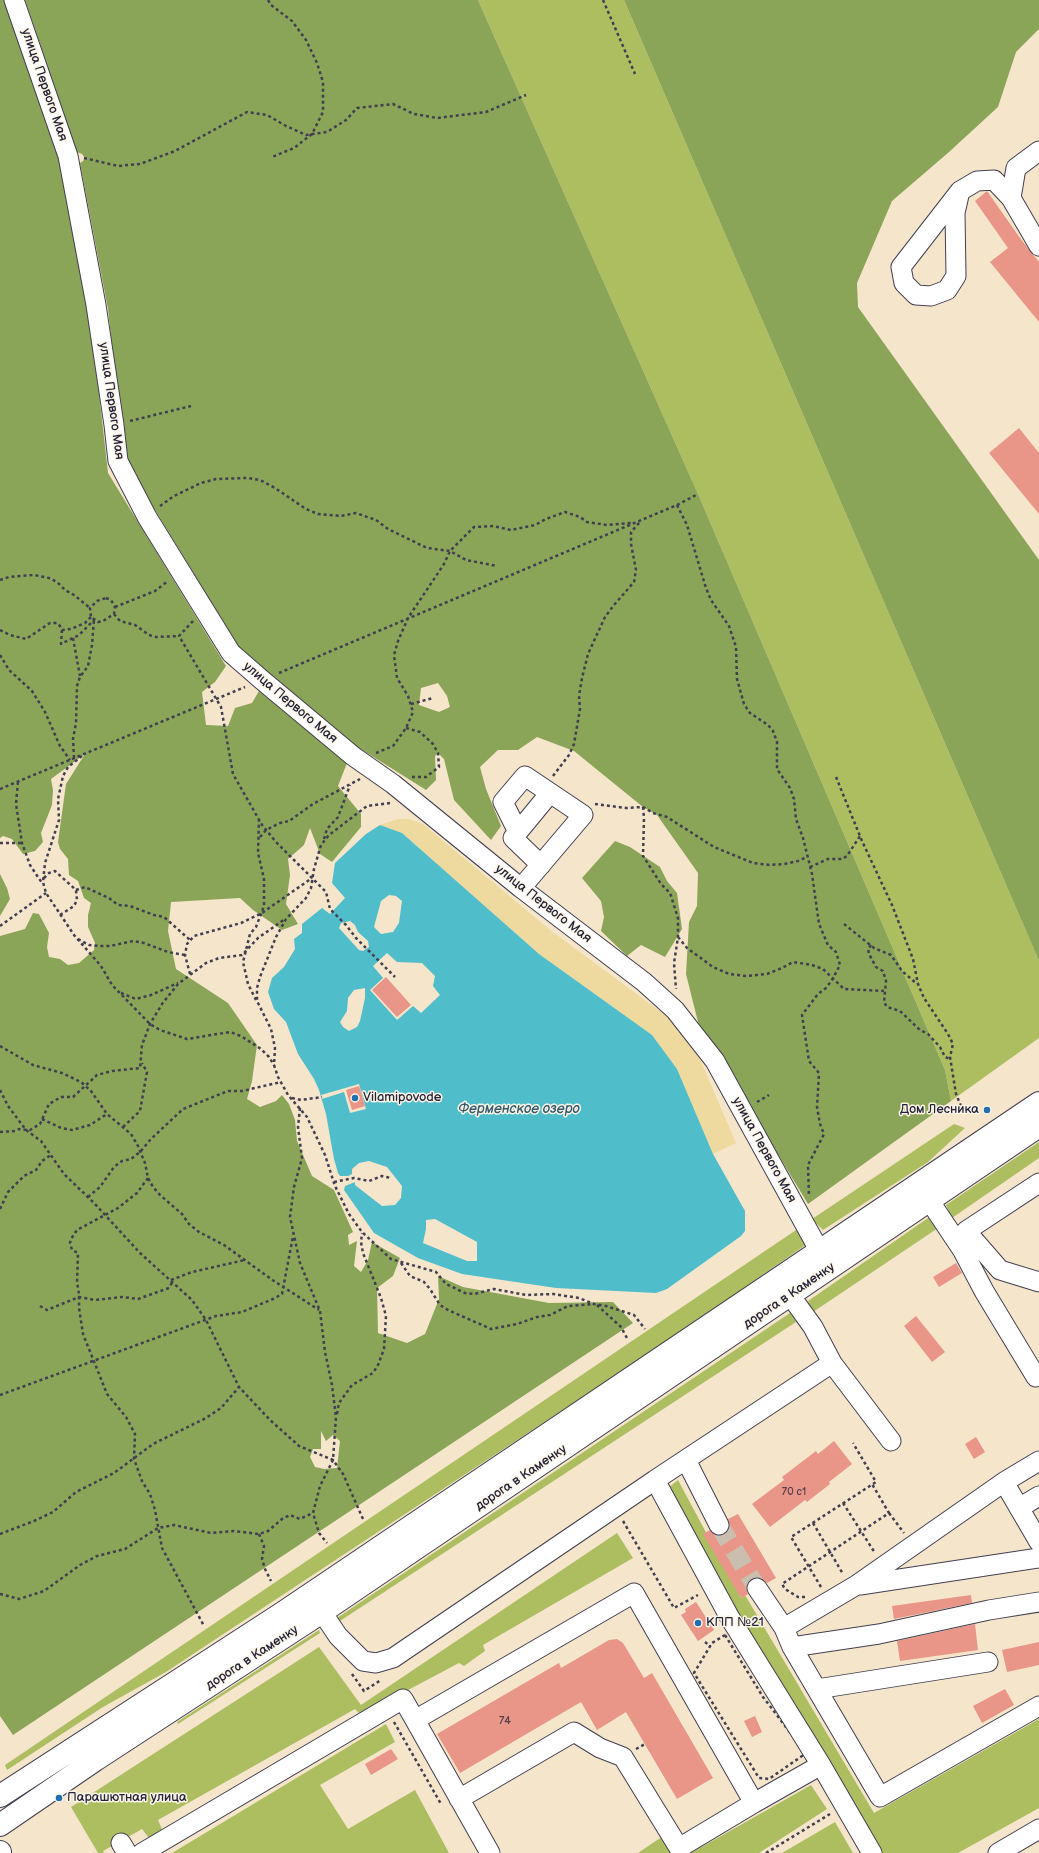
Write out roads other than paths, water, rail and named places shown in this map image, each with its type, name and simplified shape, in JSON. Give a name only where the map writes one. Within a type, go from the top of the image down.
[{"type":"main road","name":"дорога в Каменку","points":[[0,1796],[288,1610],[1039,1102]]},
{"type":"main road","name":"дорога в Каменку","points":[[0,1825],[95,1760],[322,1612],[1039,1126]]},
{"type":"street","name":"улица Первого Мая","points":[[14,0],[68,156],[96,306],[118,461],[147,517],[231,652],[255,683],[393,784],[521,888],[644,982],[675,1010],[715,1061],[819,1250]]},
{"type":"street","points":[[1011,198],[1016,168],[1039,151]]},
{"type":"street","points":[[960,191],[955,213],[956,276],[947,290],[931,296],[916,295],[904,284],[901,267],[960,191],[977,181],[994,180],[1011,198],[1039,246]]},
{"type":"street","points":[[518,832],[503,802],[526,776],[583,815],[521,888]]},
{"type":"street","points":[[541,865],[513,838],[550,793]]},
{"type":"street","points":[[1039,1183],[966,1231],[1000,1270],[1039,1282]]},
{"type":"street","points":[[929,1200],[963,1252],[984,1291],[1036,1377]]},
{"type":"street","points":[[790,1295],[813,1327],[832,1363],[891,1441]]},
{"type":"street","points":[[322,1612],[338,1636],[363,1661],[376,1663],[393,1658],[655,1480],[832,1363]]},
{"type":"street","points":[[686,1460],[719,1525]]},
{"type":"street","points":[[784,1628],[855,1586],[1004,1482],[1039,1461]]},
{"type":"street","points":[[655,1480],[730,1618],[821,1765],[872,1853]]},
{"type":"street","points":[[1004,1482],[1037,1535]]},
{"type":"street","points":[[1019,1508],[1039,1496]]},
{"type":"street","points":[[855,1586],[1039,1558]]},
{"type":"street","points":[[757,1588],[784,1628],[792,1647],[880,1797],[1039,1706]]},
{"type":"street","points":[[415,1720],[634,1593],[689,1677],[754,1803]]},
{"type":"street","points":[[792,1647],[878,1634],[989,1610],[1039,1602]]},
{"type":"street","points":[[817,1689],[988,1662]]},
{"type":"street","points":[[142,1853],[403,1699],[415,1720],[451,1802],[490,1853]]},
{"type":"street","points":[[451,1802],[574,1732],[600,1748],[623,1757],[679,1848],[821,1765]]},
{"type":"street","points":[[998,1853],[1039,1829]]},
{"type":"water","name":"Ферменское озеро","points":[[380,825],[402,833],[539,954],[652,1035],[677,1069],[713,1154],[745,1211],[745,1231],[741,1236],[667,1289],[656,1293],[556,1288],[462,1274],[418,1258],[374,1233],[344,1190],[345,1186],[355,1182],[355,1185],[382,1206],[395,1205],[401,1198],[402,1186],[387,1167],[369,1161],[359,1163],[352,1169],[352,1174],[348,1176],[340,1176],[334,1159],[326,1114],[319,1090],[314,1079],[298,1054],[286,1022],[274,1009],[268,992],[272,978],[284,967],[295,949],[294,939],[302,933],[302,924],[322,908],[330,914],[345,898],[332,883],[335,863],[366,834]],"holes":[[[389,895],[396,896],[402,901],[399,923],[393,932],[381,934],[374,927],[381,901]],[[350,921],[355,925],[358,932],[368,941],[369,947],[363,951],[359,950],[339,928],[341,923]],[[387,953],[397,962],[422,963],[435,976],[433,986],[440,995],[421,1013],[413,1006],[397,1020],[370,990],[383,978],[373,966]],[[365,988],[365,998],[360,1021],[357,1027],[349,1031],[343,1027],[340,1022],[347,1011],[348,998],[354,990]],[[435,1219],[477,1242],[477,1261],[467,1261],[423,1243],[426,1220]]]},
{"type":"tunnel","points":[[719,1525],[757,1588]]},
{"type":"place","name":"Vilamipovode","points":[[355,1098]]},
{"type":"place","name":"Дом Лесника","points":[[987,1110]]},
{"type":"place","name":"КПП №21","points":[[698,1623]]},
{"type":"place","name":"Парашютная улица","points":[[59,1798]]}]
